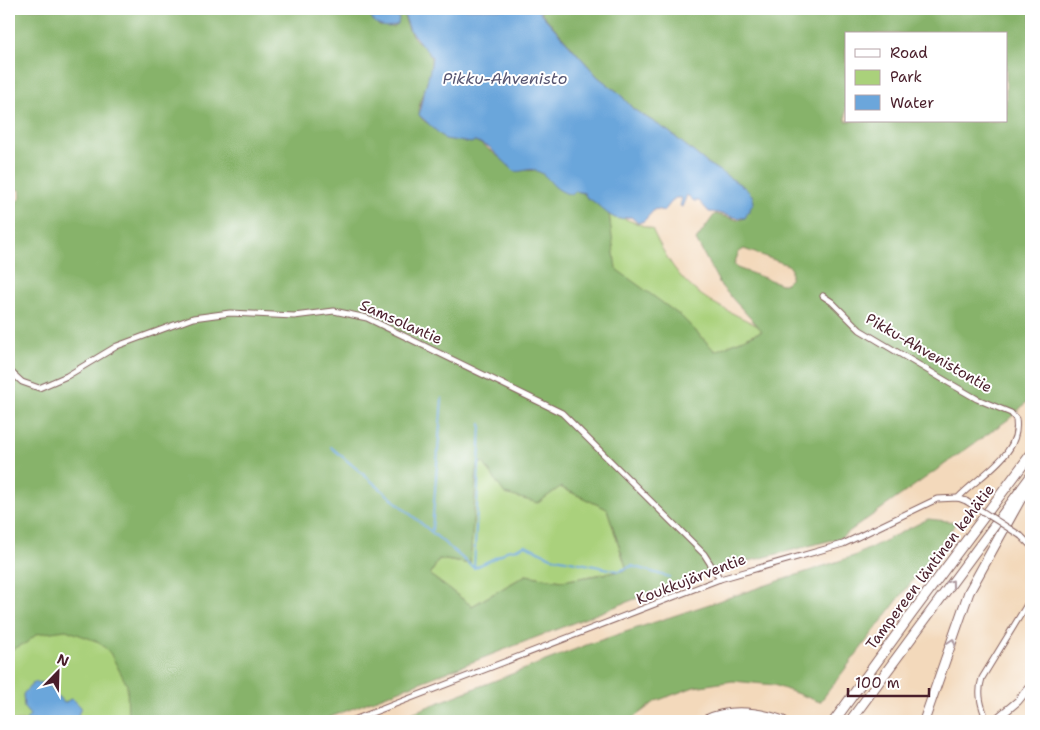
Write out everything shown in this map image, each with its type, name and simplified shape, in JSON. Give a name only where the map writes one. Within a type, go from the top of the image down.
[{"type":"highway","name":"Tampereen läntinen kehätie","points":[[834,721],[1031,454]]},
{"type":"highway","name":"Tampereen läntinen kehätie","points":[[850,721],[1031,476]]},
{"type":"highway","points":[[924,721],[969,592],[1031,481]]},
{"type":"highway","points":[[704,721],[717,716],[740,713],[760,715],[783,721]]},
{"type":"street","name":"Pikku-Ahvenistontie","points":[[823,296],[832,302],[860,330],[978,399],[1011,413],[1016,419],[1016,436],[1004,455],[958,498]]},
{"type":"street","name":"Samsolantie","points":[[9,370],[22,382],[39,388],[67,376],[117,346],[193,318],[230,313],[294,316],[334,312],[367,318],[562,413],[704,554],[720,579]]},
{"type":"street","name":"Koukkujärventie","points":[[351,721],[720,579],[843,544],[937,498],[958,498],[966,501],[1021,536],[1031,546]]},
{"type":"street","points":[[987,721],[979,699],[979,687],[982,678],[1031,598]]},
{"type":"street","points":[[994,721],[1018,701],[1031,685]]},
{"type":"green space","points":[[9,9],[371,9],[379,26],[394,27],[399,18],[392,9],[402,9],[411,33],[428,50],[431,58],[429,77],[419,110],[420,116],[425,122],[433,126],[445,137],[468,142],[475,141],[516,168],[542,172],[578,192],[584,193],[587,198],[595,201],[609,213],[616,269],[682,317],[715,351],[762,331],[721,286],[696,240],[715,214],[738,220],[745,218],[744,187],[707,163],[668,131],[633,109],[619,93],[598,77],[538,9],[1031,9],[1031,398],[1009,419],[840,538],[702,573],[320,721],[128,721],[127,685],[110,653],[99,642],[66,630],[37,634],[26,643],[9,651],[9,209],[21,197],[20,190],[9,188]],"holes":[[[744,249],[788,265],[791,268],[791,278],[785,284],[781,284],[737,268],[734,264],[739,252]],[[483,462],[505,494],[538,503],[560,487],[607,509],[627,570],[562,581],[526,575],[472,606],[430,575],[439,559],[470,564],[477,466]]]},
{"type":"green space","points":[[609,213],[652,229],[673,266],[694,290],[721,307],[758,326],[762,331],[715,351],[682,317],[615,269]]},
{"type":"green space","points":[[483,462],[537,503],[560,487],[607,509],[627,570],[562,581],[526,575],[472,606],[430,575],[439,559],[470,564],[477,466]]},
{"type":"green space","points":[[928,519],[957,522],[820,702],[774,685],[733,681],[694,687],[656,701],[629,721],[391,721],[589,644],[854,556]]},
{"type":"green space","points":[[81,622],[107,641],[127,681],[130,721],[9,721],[9,647],[17,636]]},
{"type":"water","points":[[371,9],[392,9],[399,18],[398,24],[385,27],[377,24],[369,14]]},
{"type":"water","name":"Pikku-Ahvenisto","points":[[402,9],[537,9],[598,77],[619,93],[633,109],[668,131],[707,163],[744,187],[752,195],[754,202],[745,218],[709,212],[699,201],[694,201],[687,195],[682,207],[680,206],[682,198],[675,198],[664,211],[655,209],[644,221],[638,223],[631,217],[615,218],[587,198],[584,193],[575,191],[572,195],[559,190],[546,176],[537,171],[514,171],[489,147],[475,141],[471,143],[445,139],[419,115],[432,57],[410,31]]},
{"type":"water","points":[[34,682],[46,683],[64,703],[72,698],[81,707],[76,721],[25,721],[30,715],[24,708],[23,694]]},
{"type":"waterway","points":[[295,9],[298,11],[303,9]]},
{"type":"waterway","points":[[361,9],[369,14]]},
{"type":"waterway","points":[[394,11],[403,12]]},
{"type":"waterway","points":[[432,530],[442,398]]},
{"type":"waterway","points":[[474,568],[481,424]]},
{"type":"waterway","points":[[331,447],[474,568]]},
{"type":"waterway","points":[[474,568],[509,549],[514,550],[525,545],[551,557],[619,571],[632,566],[669,577]]}]
